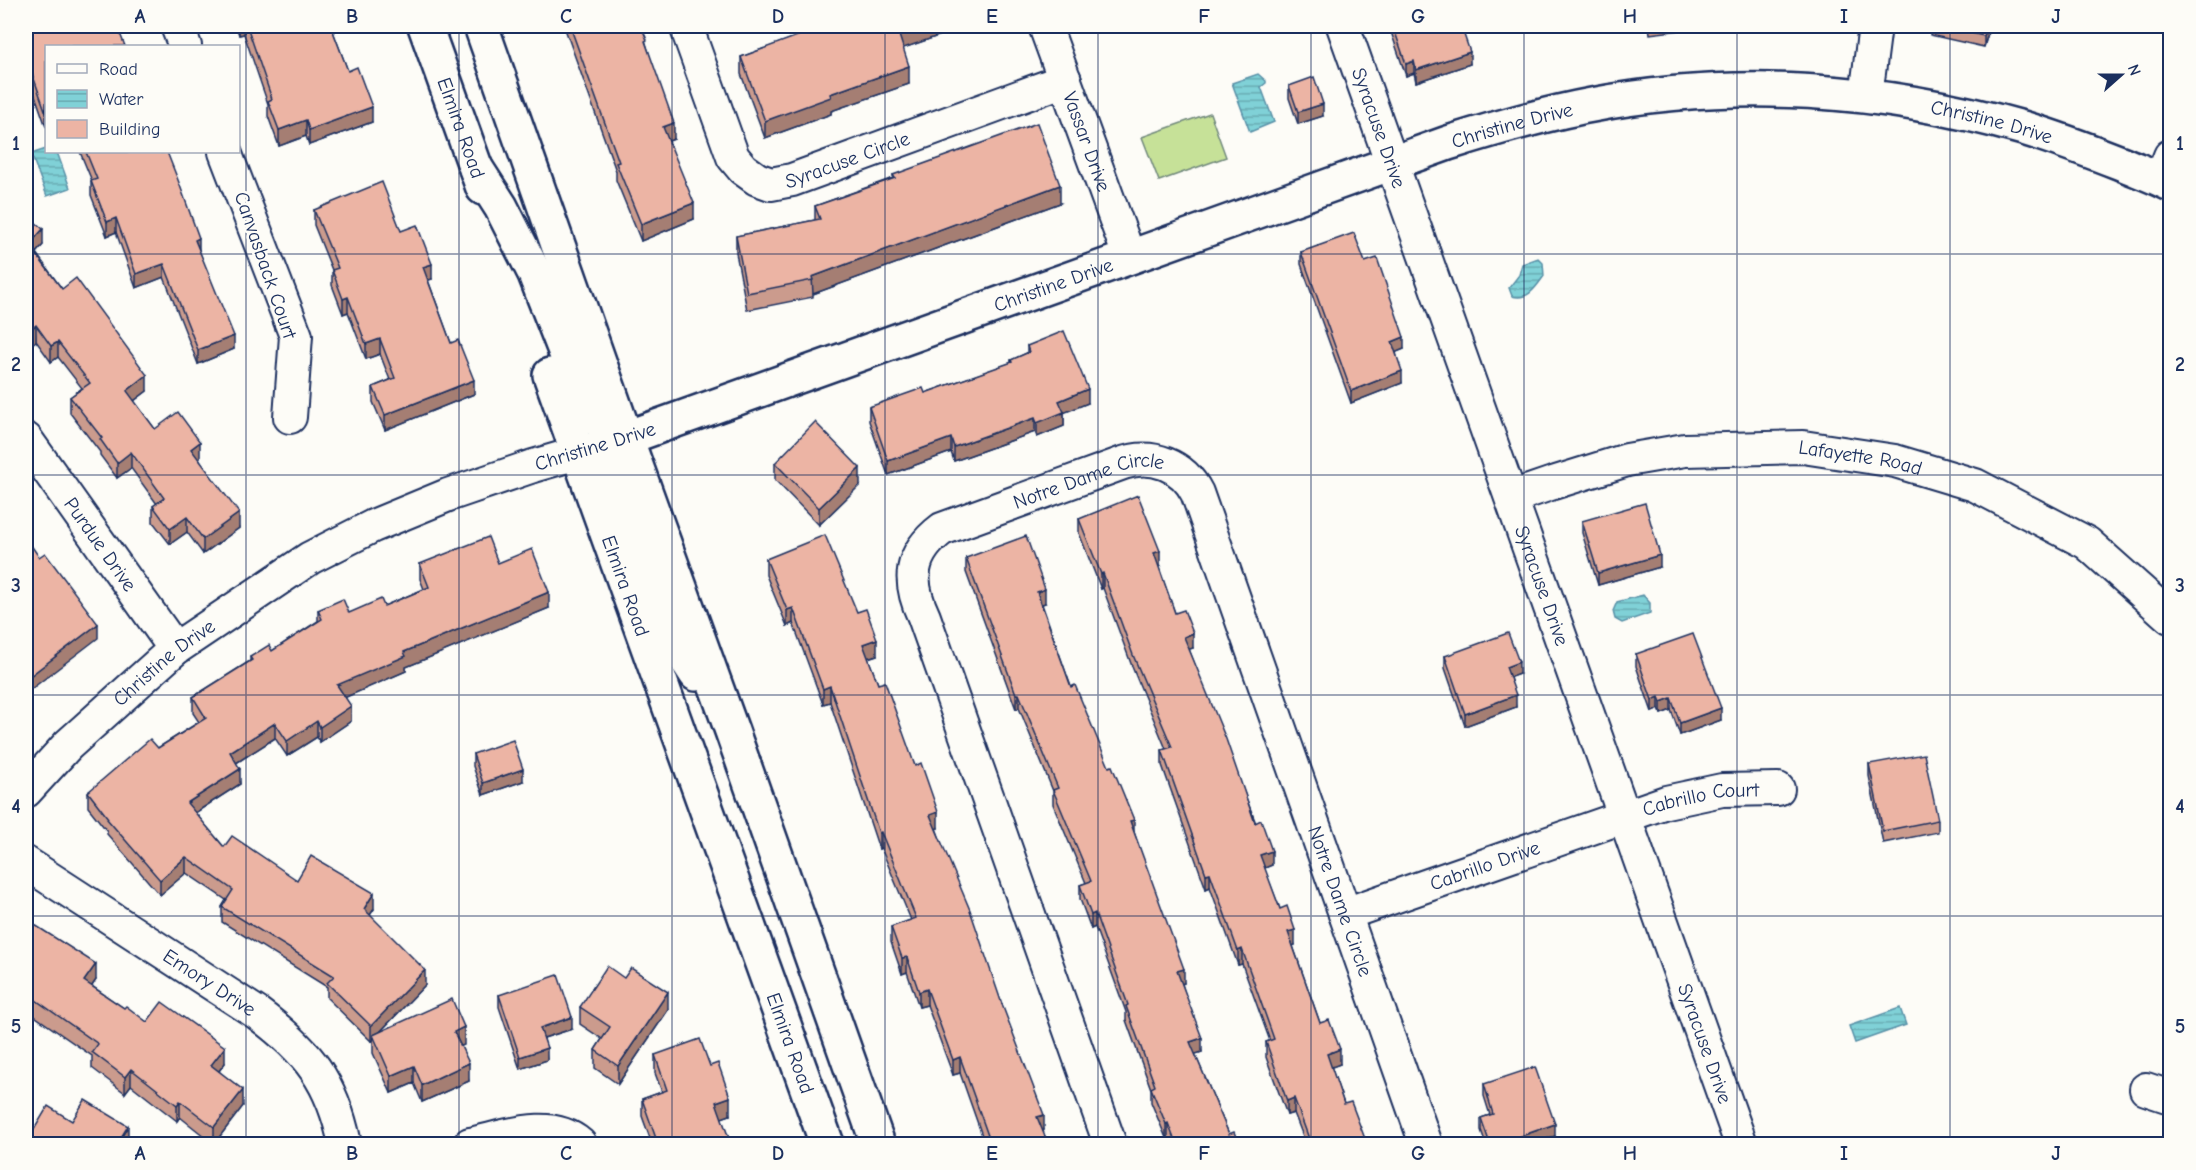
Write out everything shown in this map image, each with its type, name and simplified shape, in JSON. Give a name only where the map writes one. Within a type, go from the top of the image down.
[{"type":"main road","name":"Elmira Road","points":[[425,26],[827,1144]]},
{"type":"main road","points":[[481,26],[878,1144]]},
{"type":"main road","name":"Christine Drive","points":[[626,438],[1393,162],[1505,125],[1561,111],[1623,100],[1708,91],[1757,90],[1866,96],[1917,103],[1986,118],[2167,173]]},
{"type":"main road","points":[[476,168],[501,207],[535,274],[588,410],[615,436],[626,438]]},
{"type":"main road","points":[[579,453],[602,460],[611,470],[625,501],[677,645],[732,731]]},
{"type":"street","points":[[177,26],[185,45]]},
{"type":"street","name":"Syracuse Circle","points":[[686,26],[733,157],[749,174],[771,184],[792,180],[1065,80]]},
{"type":"street","name":"Vassar Drive","points":[[1045,26],[1129,256]]},
{"type":"street","name":"Syracuse Drive","points":[[1344,26],[1741,1144]]},
{"type":"street","points":[[1866,96],[1875,26]]},
{"type":"street","name":"Canvasback Court","points":[[225,153],[296,336],[290,417]]},
{"type":"street","name":"Christine Drive","points":[[26,791],[68,745],[175,649],[310,558],[394,516],[447,495],[626,438]]},
{"type":"street","name":"Purdue Drive","points":[[26,439],[175,649]]},
{"type":"street","name":"Lafayette Road","points":[[1512,497],[1627,460],[1685,450],[1803,447],[1895,461],[1976,485],[2087,543],[2170,617]]},
{"type":"street","name":"Notre Dame Circle","points":[[1110,1144],[912,584],[913,572],[921,549],[930,537],[942,529],[1131,460],[1140,459],[1158,461],[1183,474],[1197,493],[1426,1144]]},
{"type":"street","name":"Cabrillo Court","points":[[1625,816],[1666,802],[1722,790],[1778,789]]},
{"type":"street","name":"Cabrillo Drive","points":[[1345,914],[1625,816]]},
{"type":"street","name":"Emory Drive","points":[[26,863],[286,1035],[307,1056],[320,1076],[342,1125],[345,1144]]},
{"type":"street","points":[[470,1144],[542,1130],[559,1133],[579,1143]]},
{"type":"green space","points":[[1210,113],[1226,157],[1159,181],[1142,137]]},
{"type":"water","points":[[1258,74],[1266,81],[1261,87],[1274,122],[1250,132],[1232,83]]},
{"type":"water","points":[[45,149],[45,153],[57,153],[70,188],[47,196],[31,154]]},
{"type":"water","points":[[1538,258],[1543,263],[1544,276],[1527,295],[1512,296],[1509,288],[1519,275],[1522,264]]},
{"type":"water","points":[[1643,595],[1650,603],[1650,613],[1622,623],[1615,619],[1613,611],[1617,602]]},
{"type":"water","points":[[1900,1008],[1906,1025],[1855,1043],[1849,1026]]},
{"type":"building","points":[[26,26],[117,26],[125,45],[45,45],[45,110],[26,56]]},
{"type":"building","points":[[247,26],[331,26],[348,71],[357,67],[372,107],[309,130],[306,120],[279,130],[268,101],[272,99]]},
{"type":"building","points":[[570,26],[641,26],[674,123],[663,127],[694,203],[641,224],[616,163],[619,162]]},
{"type":"building","points":[[822,26],[917,26],[898,32],[909,66],[830,94],[831,97],[765,121],[741,57]]},
{"type":"building","points":[[1393,26],[1461,26],[1470,52],[1416,70],[1414,61],[1406,64]]},
{"type":"building","points":[[1941,26],[1987,26],[1984,36]]},
{"type":"building","points":[[1314,77],[1323,104],[1298,112],[1289,86]]},
{"type":"building","points":[[1037,123],[1060,185],[812,277],[813,280],[747,293],[736,236],[820,219],[815,206]]},
{"type":"building","points":[[86,153],[167,153],[199,238],[195,240],[234,336],[198,350],[164,264],[136,274],[116,218],[107,222],[91,181],[97,179]]},
{"type":"building","points":[[382,182],[401,231],[417,225],[432,264],[423,267],[451,343],[458,340],[474,380],[385,415],[373,387],[395,378],[380,339],[366,344],[348,297],[343,299],[332,270],[338,268],[314,210]]},
{"type":"building","points":[[26,214],[43,229],[29,245],[62,289],[76,278],[147,375],[127,391],[155,429],[178,412],[200,442],[191,449],[239,513],[203,539],[187,517],[170,529],[153,506],[164,498],[131,452],[117,463],[100,439],[102,438],[70,397],[90,383],[58,342],[51,346],[36,325],[26,333]]},
{"type":"building","points":[[1354,233],[1365,262],[1377,258],[1404,337],[1392,342],[1402,371],[1351,391],[1301,252]]},
{"type":"building","points":[[1064,331],[1088,389],[1059,401],[1064,412],[1037,423],[1035,418],[954,447],[951,438],[888,461],[869,407],[923,388],[925,393],[1012,362],[1011,360],[1029,352],[1027,346]]},
{"type":"building","points":[[815,422],[860,468],[819,508],[775,463]]},
{"type":"building","points":[[1138,495],[1160,551],[1154,553],[1175,613],[1184,610],[1193,633],[1184,637],[1226,739],[1255,823],[1261,820],[1272,851],[1260,855],[1280,909],[1287,906],[1295,930],[1288,932],[1320,1023],[1329,1020],[1340,1049],[1327,1054],[1344,1104],[1351,1102],[1367,1144],[1311,1144],[1294,1098],[1287,1101],[1266,1042],[1274,1039],[1242,949],[1238,951],[1210,873],[1206,874],[1162,750],[1172,747],[1133,655],[1103,573],[1101,574],[1079,519]]},
{"type":"building","points":[[1645,503],[1660,555],[1598,573],[1582,521]]},
{"type":"building","points":[[825,535],[857,612],[866,609],[877,639],[863,644],[878,684],[885,682],[915,766],[921,763],[938,812],[930,815],[970,910],[1003,1007],[1044,1115],[1037,1117],[1048,1144],[991,1144],[960,1057],[953,1060],[927,989],[919,992],[907,957],[902,958],[891,927],[916,918],[881,832],[879,833],[830,686],[823,689],[793,608],[787,610],[766,559]]},
{"type":"building","points":[[1026,536],[1045,589],[1037,592],[1071,687],[1075,685],[1134,820],[1130,821],[1184,969],[1177,971],[1202,1038],[1190,1042],[1229,1134],[1234,1132],[1239,1144],[1176,1144],[1151,1088],[1155,1086],[1126,1006],[1128,1005],[1095,913],[1091,915],[1080,885],[1091,881],[1053,790],[1058,788],[1019,694],[1016,694],[966,558]]},
{"type":"building","points":[[488,537],[498,563],[532,549],[549,592],[404,652],[406,656],[337,685],[351,706],[320,727],[317,721],[287,741],[275,723],[230,752],[240,769],[187,803],[224,847],[232,836],[297,880],[311,856],[374,893],[364,909],[425,970],[371,1026],[327,983],[334,976],[222,907],[233,890],[186,857],[160,880],[107,819],[88,792],[150,739],[158,748],[206,718],[193,697],[252,660],[250,657],[269,645],[272,651],[322,619],[318,610],[343,599],[349,613],[381,599],[384,606],[429,587],[420,564]]},
{"type":"building","points":[[26,538],[39,557],[45,553],[98,624],[26,679]]},
{"type":"building","points":[[1508,633],[1519,662],[1506,667],[1516,695],[1465,714],[1445,656]]},
{"type":"building","points":[[1693,634],[1721,708],[1680,723],[1671,698],[1661,702],[1659,697],[1652,700],[1636,654]]},
{"type":"building","points":[[513,740],[523,769],[483,783],[473,754]]},
{"type":"building","points":[[1924,754],[1938,820],[1883,831],[1869,764]]},
{"type":"building","points":[[27,920],[96,964],[84,981],[124,1008],[126,1006],[147,1022],[162,1002],[225,1047],[211,1065],[243,1090],[214,1127],[180,1101],[177,1105],[131,1069],[125,1077],[92,1052],[98,1044],[26,993]]},
{"type":"building","points":[[607,966],[624,978],[631,968],[668,992],[618,1066],[595,1050],[610,1027],[580,1007]]},
{"type":"building","points":[[558,975],[572,1017],[540,1028],[547,1048],[520,1057],[499,995]]},
{"type":"building","points":[[452,999],[464,1027],[454,1032],[469,1063],[422,1085],[414,1066],[391,1076],[373,1035]]},
{"type":"building","points":[[700,1039],[710,1066],[718,1063],[730,1097],[716,1102],[731,1144],[658,1144],[642,1099],[667,1090],[655,1055]]},
{"type":"building","points":[[1535,1067],[1555,1124],[1498,1144],[1490,1144],[1481,1118],[1493,1114],[1484,1084]]},
{"type":"building","points":[[85,1100],[128,1126],[117,1144],[103,1144],[97,1141],[95,1144],[26,1144],[48,1106],[72,1121]]}]
